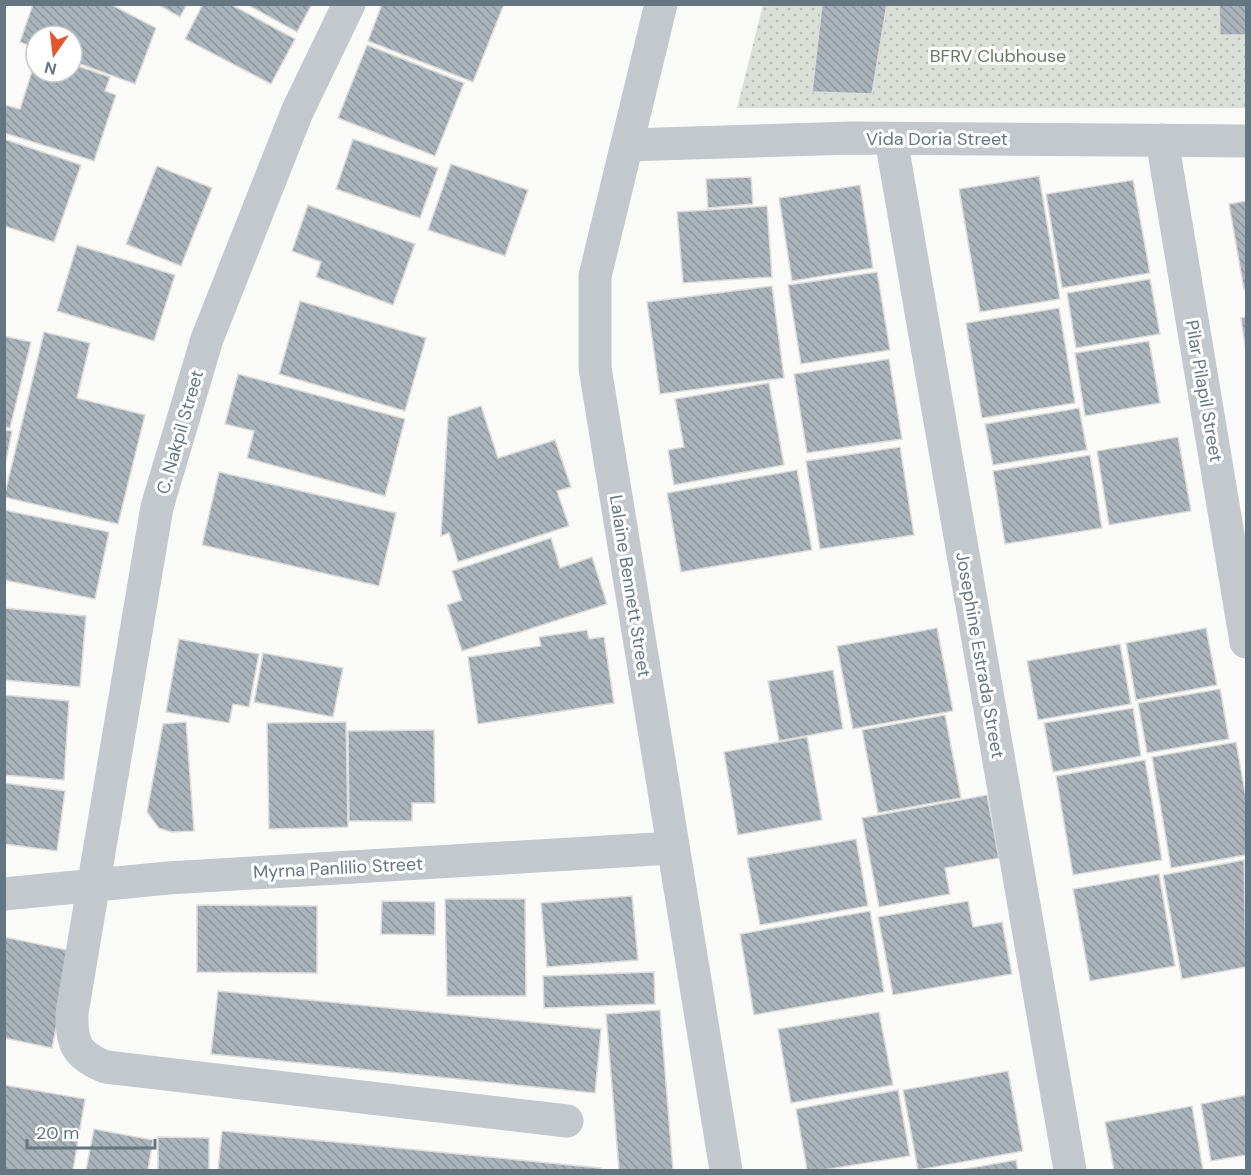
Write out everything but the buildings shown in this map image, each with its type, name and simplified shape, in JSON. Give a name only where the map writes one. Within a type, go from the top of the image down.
[{"type":"street","name":"C. Nakpil Street","points":[[350,4],[297,112],[207,339],[157,507],[93,883],[72,1013],[72,1033],[78,1050],[90,1061],[106,1067],[567,1121]]},
{"type":"street","name":"Lalaine Bennett Street","points":[[661,4],[595,276],[595,368],[726,1170]]},
{"type":"street","name":"Vida Doria Street","points":[[627,145],[891,139],[1246,141]]},
{"type":"street","name":"Josephine Estrada Street","points":[[891,139],[1070,1170]]},
{"type":"street","name":"Pilar Pilapil Street","points":[[1162,140],[1246,642]]},
{"type":"street","name":"Myrna Panlilio Street","points":[[4,894],[93,883],[672,848]]},
{"type":"green space","name":"BFRV Clubhouse","points":[[763,5],[1246,5],[1246,108],[737,108]]}]
